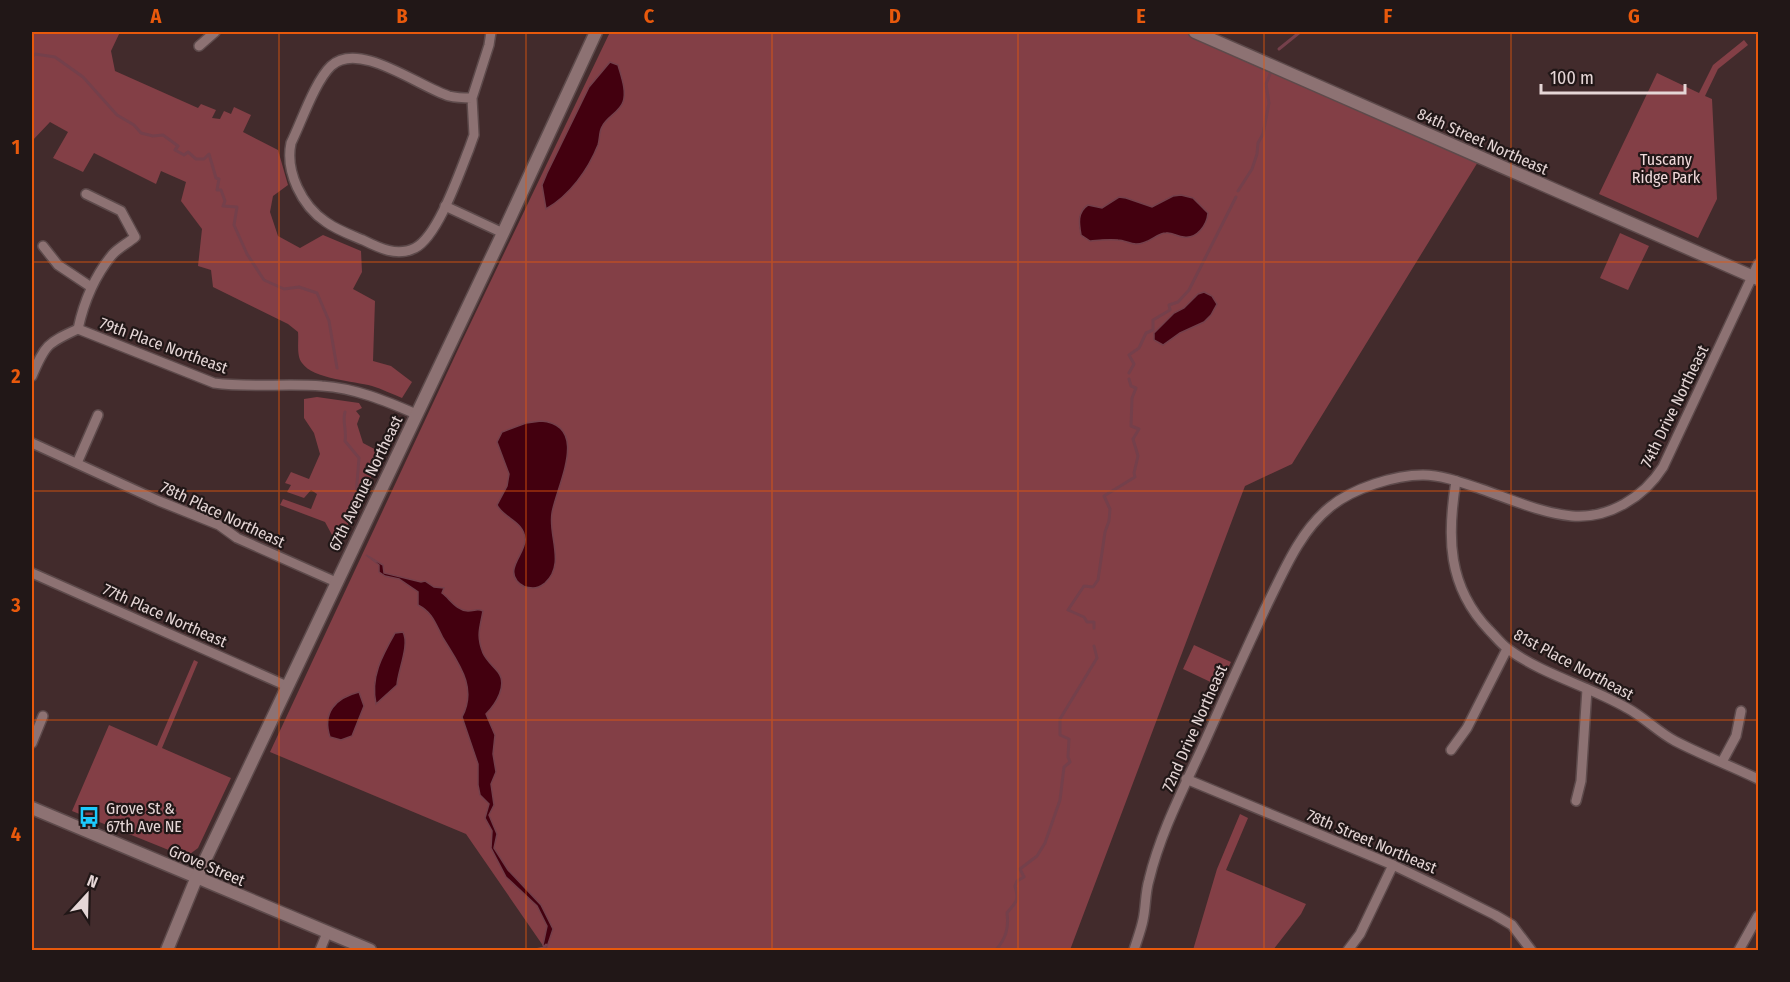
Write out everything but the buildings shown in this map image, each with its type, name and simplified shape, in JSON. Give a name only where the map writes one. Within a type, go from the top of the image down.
[{"type":"main road","name":"67th Avenue Northeast","points":[[167,951],[196,879],[596,32]]},
{"type":"main road","name":"84th Street Northeast","points":[[1195,32],[1756,278]]},
{"type":"main road","name":"Grove Street","points":[[32,808],[370,951]]},
{"type":"street","points":[[199,46],[215,32]]},
{"type":"street","points":[[472,98],[447,95],[370,60],[350,57],[340,61],[332,65],[321,80],[291,143],[288,155],[292,177],[312,209],[328,224],[385,251],[405,251],[416,247],[432,232],[474,135],[472,98],[491,32]]},
{"type":"street","points":[[32,376],[46,346],[78,329],[83,306],[91,287],[114,253],[135,237],[121,211],[86,194]]},
{"type":"street","points":[[445,206],[503,233]]},
{"type":"street","points":[[43,246],[58,265],[91,287]]},
{"type":"street","name":"74th Drive Northeast","points":[[1309,527],[1331,506],[1380,482],[1424,475],[1456,480],[1539,508],[1572,516],[1595,514],[1619,507],[1638,496],[1652,484],[1663,467],[1756,278],[1758,264]]},
{"type":"street","name":"79th Place Northeast","points":[[78,329],[214,383],[236,386],[321,386],[352,390],[416,414]]},
{"type":"street","points":[[77,463],[98,415]]},
{"type":"street","name":"78th Place Northeast","points":[[32,443],[159,501],[219,525],[237,538],[336,582]]},
{"type":"street","name":"81st Place Northeast","points":[[1456,480],[1451,543],[1457,579],[1465,598],[1482,622],[1507,649],[1627,708],[1676,741],[1758,779]]},
{"type":"street","name":"72nd Drive Northeast","points":[[1134,951],[1143,920],[1148,881],[1161,841],[1186,780],[1284,569],[1309,527]]},
{"type":"street","name":"77th Place Northeast","points":[[32,573],[287,686]]},
{"type":"street","points":[[1451,750],[1467,728],[1507,649]]},
{"type":"street","points":[[1576,801],[1581,781],[1587,689]]},
{"type":"street","points":[[1722,762],[1736,736],[1741,711]]},
{"type":"street","points":[[32,743],[43,716]]},
{"type":"street","name":"78th Street Northeast","points":[[1186,780],[1393,865],[1495,915],[1512,926],[1532,951]]},
{"type":"street","points":[[1348,951],[1360,934],[1393,865]]},
{"type":"street","points":[[1739,951],[1758,916]]},
{"type":"street","points":[[320,951],[327,933]]},
{"type":"green space","points":[[32,32],[120,32],[111,51],[115,71],[198,108],[201,104],[216,110],[212,118],[220,119],[224,111],[231,114],[234,107],[251,115],[243,132],[278,150],[288,185],[273,196],[270,212],[278,236],[300,248],[323,235],[361,251],[362,272],[353,289],[375,301],[373,361],[391,366],[412,382],[402,398],[372,386],[315,373],[302,363],[299,356],[298,332],[288,324],[213,287],[211,270],[198,266],[202,229],[181,201],[186,182],[161,171],[156,184],[94,153],[83,172],[53,158],[68,132],[50,122],[32,141]]},
{"type":"green space","points":[[610,32],[1189,32],[1481,157],[1292,464],[1245,486],[1070,950],[546,950],[466,834],[270,752],[461,343]]},
{"type":"green space","name":"Tuscany Ridge Park","points":[[1744,40],[1748,45],[1718,69],[1705,96],[1712,99],[1717,199],[1698,238],[1599,194],[1657,73],[1699,93],[1713,65]]},
{"type":"green space","points":[[1620,233],[1649,246],[1628,290],[1600,278]]},
{"type":"green space","points":[[317,397],[359,403],[362,408],[356,411],[360,416],[357,424],[363,443],[382,453],[356,510],[352,511],[353,514],[338,546],[325,522],[280,505],[283,499],[311,509],[317,494],[311,490],[304,498],[287,492],[291,485],[285,483],[291,472],[309,479],[320,454],[314,433],[304,418],[304,399]]},
{"type":"green space","points":[[1194,645],[1231,662],[1219,686],[1183,669]]},
{"type":"green space","points":[[194,660],[198,662],[162,748],[231,778],[198,848],[190,854],[181,855],[72,811],[109,725],[157,746]]},
{"type":"green space","points":[[1240,814],[1248,818],[1226,870],[1306,904],[1273,950],[1193,950],[1217,869]]},
{"type":"shaded area","points":[[610,62],[618,65],[624,88],[623,102],[604,123],[598,145],[583,173],[563,197],[546,209],[542,185],[547,173],[589,87]]},
{"type":"shaded area","points":[[1173,196],[1193,198],[1208,213],[1206,222],[1193,236],[1184,237],[1162,233],[1136,244],[1120,240],[1090,241],[1081,235],[1080,215],[1088,205],[1102,208],[1119,197],[1152,207]]},
{"type":"shaded area","points":[[1204,292],[1212,296],[1217,304],[1204,322],[1180,333],[1163,345],[1154,340],[1154,333],[1174,313],[1184,308],[1198,294]]},
{"type":"shaded area","points":[[541,421],[556,425],[564,433],[568,445],[567,459],[552,513],[554,567],[545,583],[531,588],[520,584],[514,576],[515,565],[524,544],[524,533],[497,505],[507,486],[509,474],[497,442],[502,432],[526,423]]},
{"type":"shaded area","points":[[366,555],[383,565],[384,573],[425,581],[434,587],[444,588],[442,593],[460,609],[483,611],[479,632],[481,647],[486,658],[501,677],[502,683],[497,700],[486,714],[495,735],[493,754],[496,772],[491,784],[494,805],[489,815],[497,834],[494,848],[508,870],[541,905],[553,929],[546,950],[543,945],[547,926],[537,906],[506,877],[491,848],[492,831],[485,818],[489,804],[480,795],[478,764],[462,717],[468,696],[467,685],[460,666],[433,619],[418,605],[418,592],[399,579],[379,572],[379,565]]},
{"type":"shaded area","points":[[403,632],[405,644],[397,685],[376,704],[375,685],[378,667],[395,633]]},
{"type":"shaded area","points":[[359,692],[364,706],[352,736],[341,740],[330,737],[328,721],[332,708],[343,698]]},
{"type":"waterway","points":[[1279,49],[1300,32]]},
{"type":"waterway","points":[[32,57],[35,54],[55,57],[83,77],[117,115],[134,125],[141,133],[153,136],[163,135],[178,146],[175,150],[184,155],[188,152],[196,159],[204,159],[209,154],[216,178],[219,179],[217,190],[221,190],[225,201],[223,206],[237,207],[234,225],[247,254],[264,280],[284,289],[299,287],[317,293],[329,321],[337,368]]},
{"type":"waterway","points":[[1238,191],[1252,169],[1258,143],[1263,134],[1269,103],[1266,84],[1270,74]]},
{"type":"waterway","points":[[1129,373],[1134,364],[1129,355],[1139,348],[1146,333],[1153,330],[1153,320],[1170,310],[1169,305],[1178,302],[1189,290],[1236,197]]},
{"type":"waterway","points":[[1094,628],[1094,622],[1087,622],[1084,617],[1068,610],[1084,586],[1093,587],[1098,580],[1110,509],[1104,496],[1135,477],[1138,456],[1133,439],[1139,429],[1131,426],[1132,398],[1136,388],[1131,386],[1129,379]]},
{"type":"waterway","points":[[345,412],[345,441],[359,458],[355,509]]},
{"type":"waterway","points":[[996,950],[1006,933],[1007,913],[1017,899],[1015,886],[1017,881],[1024,877],[1020,869],[1037,856],[1045,843],[1060,800],[1064,767],[1070,762],[1069,739],[1060,735],[1060,719],[1097,658],[1094,646]]},
{"type":"waterway","points":[[535,950],[544,948],[546,945]]},
{"type":"place","name":"Grove St & 67th Ave NE","points":[[89,817]]}]
